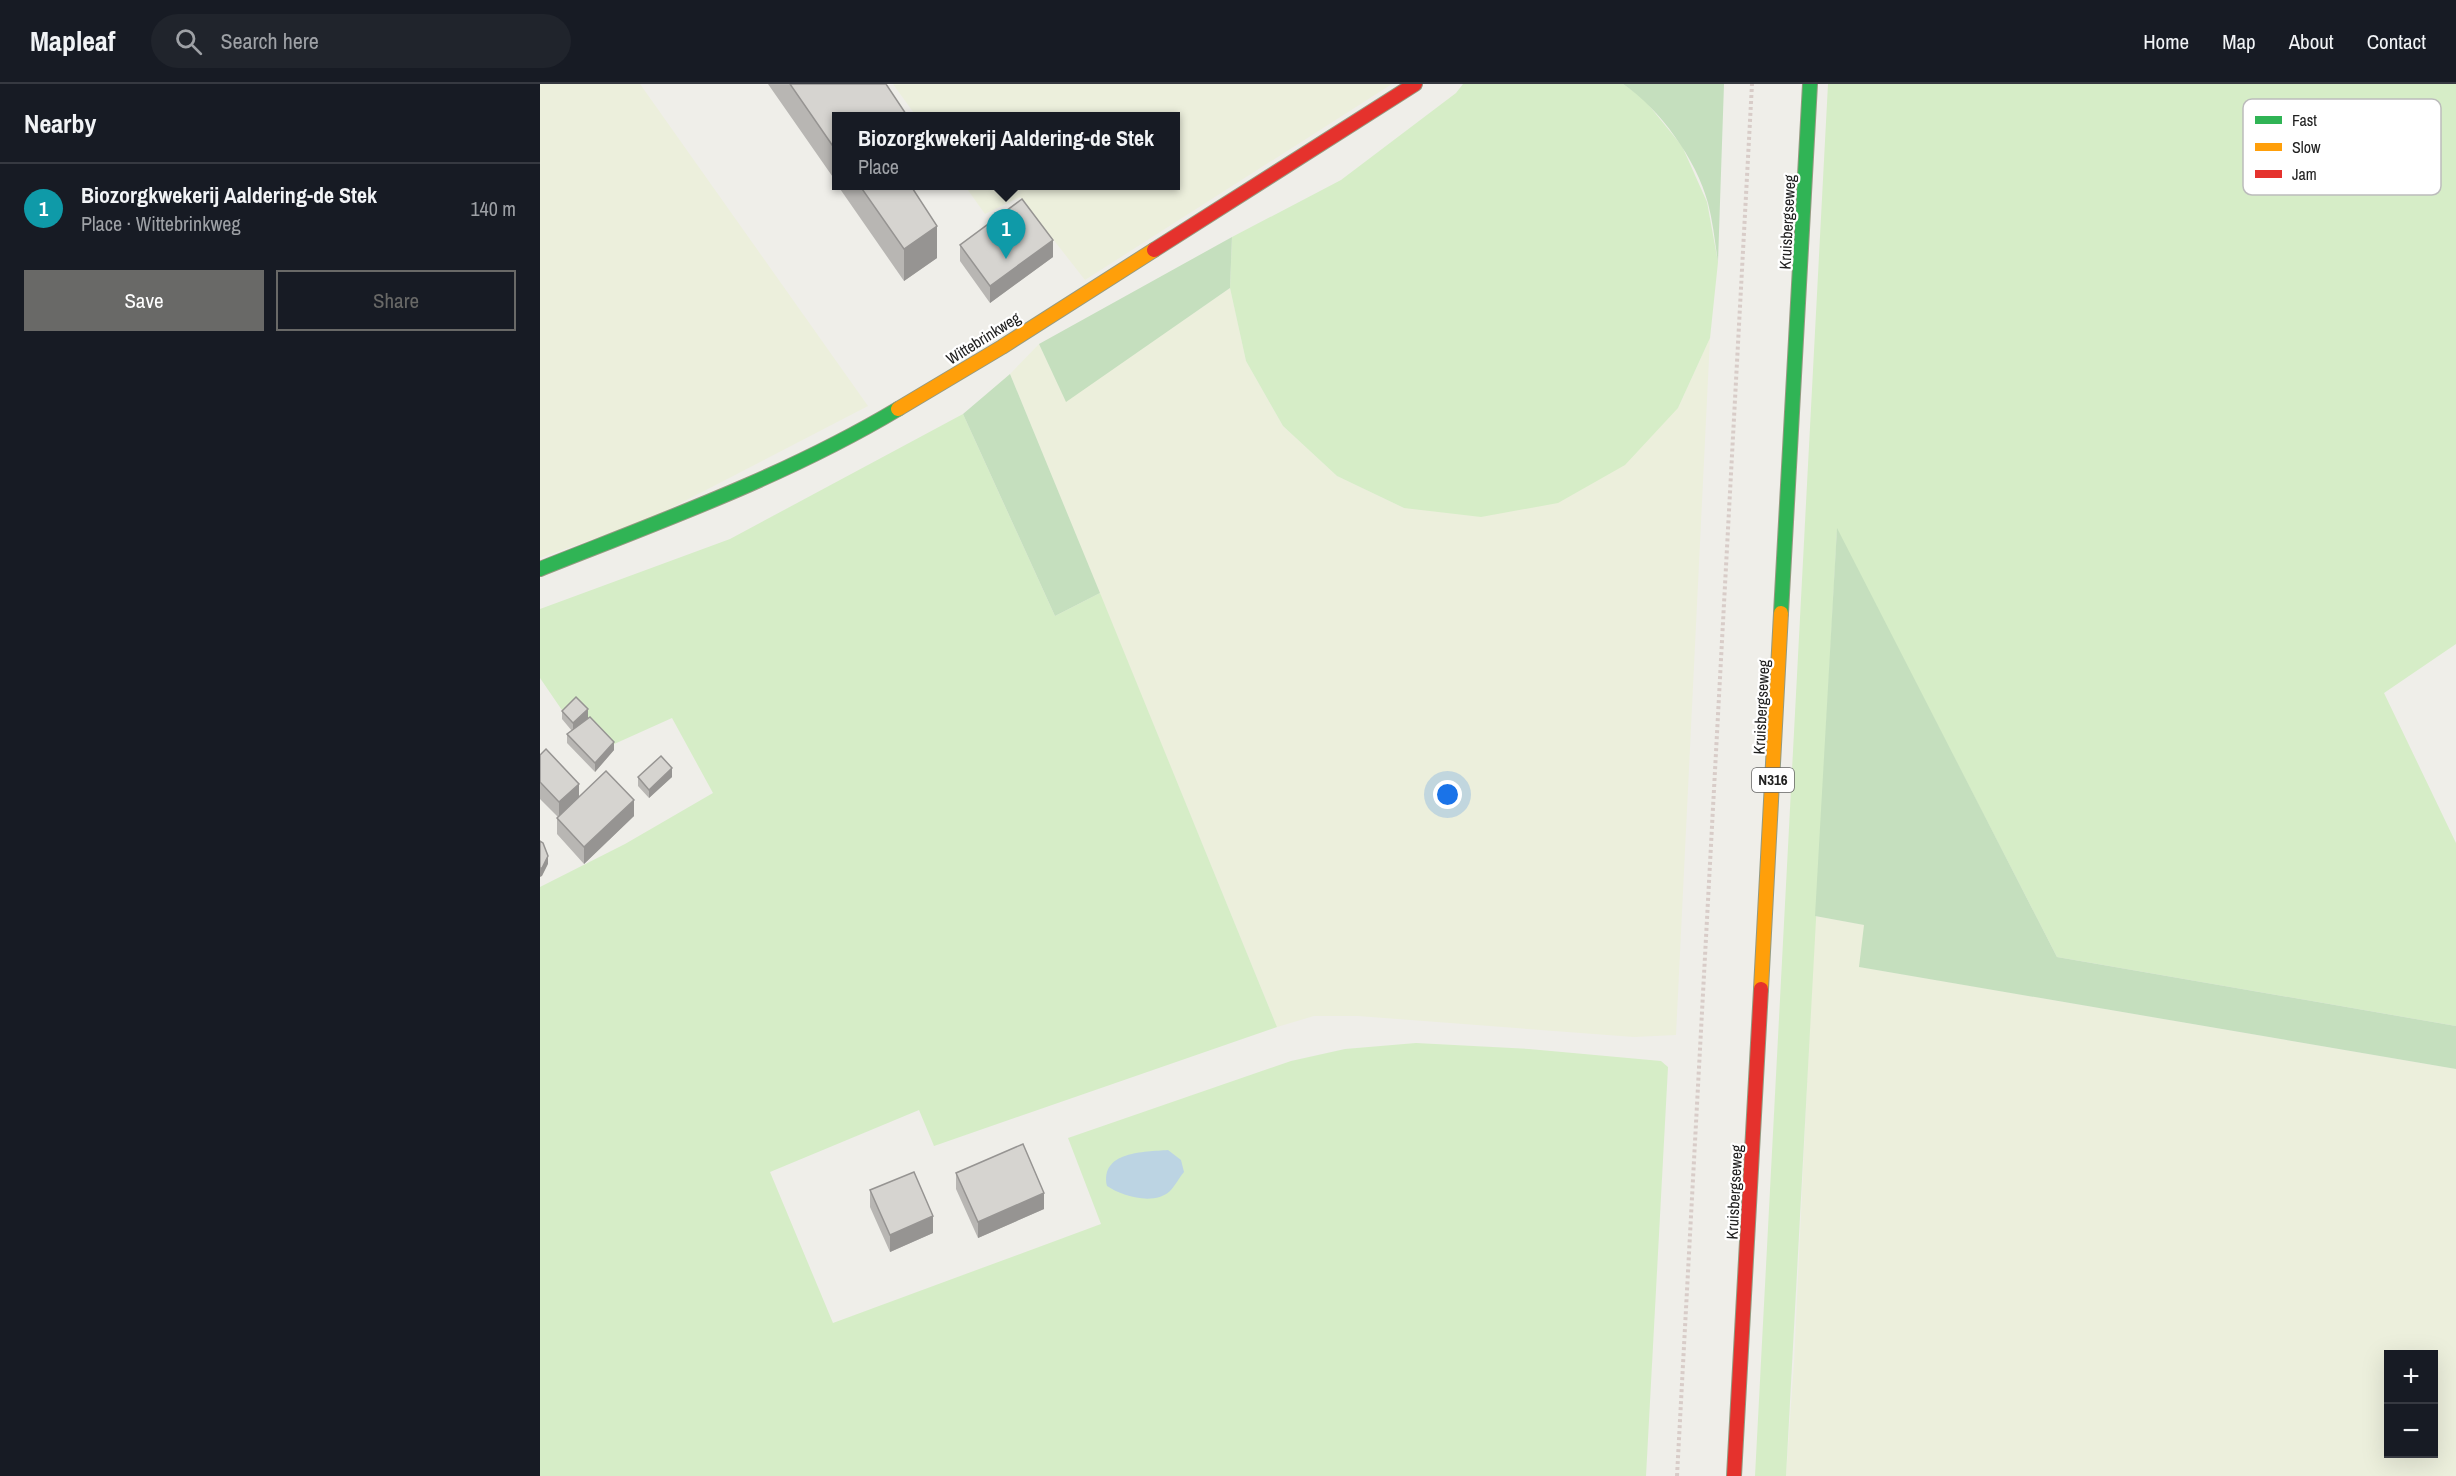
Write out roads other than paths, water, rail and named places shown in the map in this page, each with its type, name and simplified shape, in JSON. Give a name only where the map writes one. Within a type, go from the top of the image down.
[{"type":"main road","name":"Wittebrinkweg","points":[[540,569],[653,524],[841,443],[1002,347],[1415,84]]},
{"type":"main road","name":"Kruisbergseweg","points":[[1734,1476],[1810,84]]},
{"type":"water","points":[[1168,1150],[1181,1160],[1184,1172],[1172,1189],[1163,1196],[1138,1198],[1107,1186],[1110,1166],[1117,1160],[1136,1153]]},
{"type":"place","name":"Biozorgkwekerij Aaldering-de Stek","points":[[1006,259]]}]
